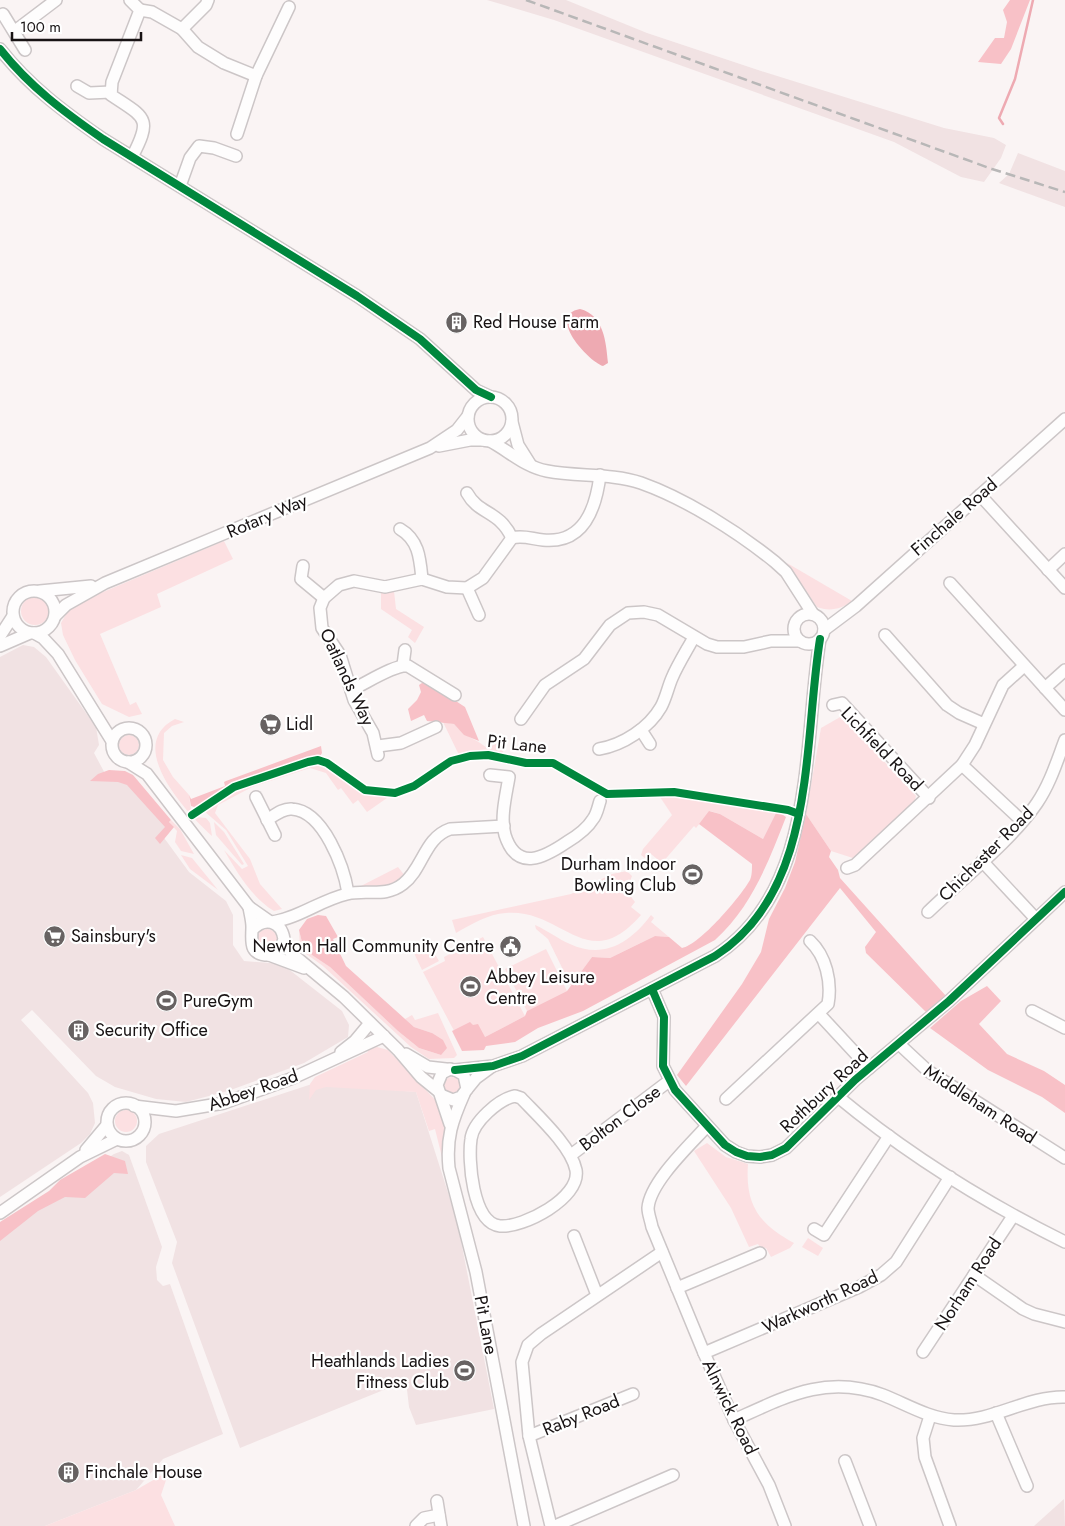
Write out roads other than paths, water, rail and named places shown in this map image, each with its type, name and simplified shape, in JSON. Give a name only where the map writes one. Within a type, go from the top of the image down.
[{"type":"street","points":[[15,32],[56,0]]},
{"type":"street","points":[[130,0],[140,10],[152,12],[182,30],[198,47],[224,63],[256,76]]},
{"type":"street","points":[[182,30],[206,5],[208,0]]},
{"type":"street","points":[[237,134],[256,76],[289,7]]},
{"type":"street","points":[[132,157],[142,137],[144,123],[140,114],[111,95],[111,92],[112,82],[140,10]]},
{"type":"street","points":[[4,14],[24,50]]},
{"type":"street","points":[[0,49],[38,92],[66,114],[398,324],[433,349],[476,390],[505,403],[510,410],[518,445],[532,466]]},
{"type":"street","points":[[77,86],[89,93],[111,92]]},
{"type":"street","points":[[180,186],[190,158],[199,146],[214,148],[236,156]]},
{"type":"street","points":[[58,654],[54,603],[50,598],[39,592],[30,591],[23,594],[14,608],[16,624],[42,638],[58,654],[112,740],[113,753],[122,761],[128,762],[148,774],[249,907],[279,926],[291,953],[308,970],[344,997],[398,1050],[421,1077],[439,1092],[453,1100],[465,1092],[476,1078],[494,1066],[522,1056],[731,946],[758,918],[772,895],[790,853],[796,828],[816,670],[819,626],[786,572],[762,552],[696,510],[640,483],[600,475],[549,472],[532,466],[471,431],[468,414],[468,396],[464,380]]},
{"type":"street","points":[[468,414],[477,400],[491,397]]},
{"type":"street","name":"Rotary Way","points":[[54,619],[66,605],[105,583],[430,448],[457,430],[468,414]]},
{"type":"street","name":"Finchale Road","points":[[819,626],[856,606],[1065,419]]},
{"type":"street","points":[[487,441],[505,435],[512,421]]},
{"type":"street","name":"Rotary Way","points":[[430,448],[470,440],[487,441]]},
{"type":"street","points":[[303,566],[297,580],[324,598],[332,590],[347,582],[366,582],[385,587],[422,579],[447,588],[467,588],[482,578],[512,538],[524,536],[554,540],[564,537],[585,523],[595,506],[600,475]]},
{"type":"street","points":[[467,493],[475,505],[501,521],[512,538]]},
{"type":"street","points":[[980,494],[1065,588]]},
{"type":"street","points":[[464,509],[475,505]]},
{"type":"street","points":[[400,529],[414,535],[420,556],[422,579]]},
{"type":"street","points":[[1048,570],[1065,554]]},
{"type":"street","name":"Rotary Way","points":[[39,592],[81,589],[105,583]]},
{"type":"street","points":[[950,583],[1065,710]]},
{"type":"street","points":[[467,588],[478,615]]},
{"type":"street","points":[[797,591],[795,623],[801,642],[816,670]]},
{"type":"street","name":"Oatlands Way","points":[[324,598],[320,608],[322,628],[340,655],[351,690],[378,750],[401,743],[436,727]]},
{"type":"street","points":[[521,719],[545,686],[584,659],[610,625],[624,615],[644,612],[658,615],[707,644],[728,648],[771,641],[809,644],[819,626]]},
{"type":"street","points":[[771,641],[804,614],[819,626]]},
{"type":"street","points":[[0,636],[14,616]]},
{"type":"street","points":[[0,646],[32,633],[45,630],[54,619]]},
{"type":"street","points":[[885,635],[947,705],[959,713],[984,724]]},
{"type":"street","points":[[599,748],[619,743],[641,730],[653,719],[661,708],[678,664],[694,637]]},
{"type":"street","points":[[403,665],[405,650]]},
{"type":"street","points":[[351,690],[378,678],[392,668],[403,665],[408,666],[455,695]]},
{"type":"street","name":"Lichfield Road","points":[[847,868],[855,865],[929,798],[962,765],[975,745],[1003,686],[1024,666]]},
{"type":"street","points":[[1045,688],[1065,670]]},
{"type":"street","name":"Lichfield Road","points":[[833,705],[842,704],[929,798]]},
{"type":"street","points":[[98,716],[138,731],[142,735],[146,743],[148,774]]},
{"type":"street","points":[[112,740],[116,733],[127,728]]},
{"type":"street","points":[[641,730],[650,744]]},
{"type":"street","name":"Chichester Road","points":[[928,912],[1022,821],[1048,784],[1065,740]]},
{"type":"street","points":[[128,762],[140,758],[145,750]]},
{"type":"street","points":[[962,765],[1022,821]]},
{"type":"street","points":[[490,775],[509,778],[504,826],[508,843],[518,854],[533,859],[540,858],[580,834],[594,819],[601,806]]},
{"type":"street","points":[[256,797],[275,835]]},
{"type":"street","points":[[267,820],[285,810],[294,809],[320,827],[336,851],[348,893]]},
{"type":"street","points":[[252,930],[257,924],[300,914],[348,893],[383,893],[402,884],[409,878],[433,841],[442,832],[504,826]]},
{"type":"street","points":[[982,861],[1036,919]]},
{"type":"street","name":"Rothbury Road","points":[[652,989],[664,1016],[665,1032],[662,1058],[669,1081],[725,1145],[747,1156],[772,1155],[786,1148],[837,1096],[949,1001],[1065,892]]},
{"type":"street","points":[[249,907],[252,930],[250,943],[253,948],[259,953],[308,970]]},
{"type":"street","points":[[269,956],[278,952],[300,914]]},
{"type":"street","points":[[726,1099],[828,1004],[830,992],[822,957],[810,941]]},
{"type":"street","points":[[1032,1011],[1065,1028]]},
{"type":"street","name":"Rothbury Road","points":[[819,1014],[869,1068]]},
{"type":"street","name":"Abbey Road","points":[[327,1062],[350,1044],[370,1023]]},
{"type":"street","name":"Abbey Road","points":[[143,1130],[157,1118],[176,1111],[224,1103],[293,1078],[384,1036]]},
{"type":"street","name":"Middleham Road","points":[[899,1044],[928,1071],[1065,1158]]},
{"type":"street","points":[[398,1050],[428,1067],[453,1070],[494,1066]]},
{"type":"street","points":[[453,1070],[466,1079],[465,1092]]},
{"type":"street","points":[[439,1092],[439,1077],[453,1070]]},
{"type":"street","name":"Bolton Close","points":[[571,1155],[669,1081]]},
{"type":"street","name":"Pit Lane","points":[[439,1092],[450,1124]]},
{"type":"street","name":"Pit Lane","points":[[465,1092],[450,1124],[449,1168],[476,1272],[524,1526]]},
{"type":"street","name":"Bolton Close","points":[[516,1096],[521,1098],[571,1155],[576,1172],[574,1182],[558,1203],[512,1225],[500,1226],[489,1220],[473,1189],[470,1176],[472,1133],[478,1123],[508,1098],[516,1096]]},
{"type":"street","points":[[837,1096],[889,1136],[950,1177],[1013,1216],[1065,1242]]},
{"type":"street","points":[[0,1213],[80,1157],[117,1139],[131,1140],[143,1130],[143,1116],[134,1106],[121,1104],[114,1107],[110,1112],[107,1125],[80,1157]]},
{"type":"street","name":"Abbey Road","points":[[134,1106],[176,1111]]},
{"type":"street","points":[[107,1125],[112,1135],[117,1139]]},
{"type":"street","name":"Alnwick Road","points":[[707,1126],[659,1182],[651,1197],[648,1209],[652,1227],[704,1353],[734,1420],[770,1485],[785,1526]]},
{"type":"street","points":[[814,1229],[824,1235],[889,1136]]},
{"type":"street","name":"Warkworth Road","points":[[704,1353],[859,1287],[881,1275],[896,1262],[950,1177]]},
{"type":"street","name":"Norham Road","points":[[923,1352],[1013,1216]]},
{"type":"street","points":[[574,1236],[597,1295]]},
{"type":"street","name":"Raby Road","points":[[551,1526],[529,1436],[522,1362],[528,1345],[597,1295],[662,1252]]},
{"type":"street","points":[[677,1288],[760,1252]]},
{"type":"street","points":[[974,1275],[1023,1309],[1034,1314],[1065,1322]]},
{"type":"street","points":[[734,1420],[784,1398],[816,1388],[844,1386],[862,1388],[930,1416],[956,1420],[996,1413],[1028,1401],[1052,1396],[1065,1397]]},
{"type":"street","name":"Raby Road","points":[[529,1436],[633,1394]]},
{"type":"street","points":[[996,1413],[1026,1486]]},
{"type":"street","points":[[930,1416],[923,1438],[925,1457],[950,1526]]},
{"type":"street","points":[[845,1462],[870,1526]]},
{"type":"street","points":[[555,1526],[673,1475]]},
{"type":"street","points":[[416,1526],[424,1518],[440,1520],[436,1501]]},
{"type":"waterway","points":[[1003,124],[999,118],[1015,79],[1033,0]]},
{"type":"railway","points":[[526,0],[992,169],[1065,192]]},
{"type":"place","name":"Red House Farm","points":[[457,322]]},
{"type":"place","name":"Lidl","points":[[270,724]]},
{"type":"place","name":"Durham Indoor Bowling Club","points":[[692,874]]},
{"type":"place","name":"Sainsbury's","points":[[55,936]]},
{"type":"place","name":"Newton Hall Community Centre","points":[[510,946]]},
{"type":"place","name":"Abbey Leisure Centre","points":[[470,987]]},
{"type":"place","name":"PureGym","points":[[167,1001]]},
{"type":"place","name":"Security Office","points":[[79,1030]]},
{"type":"place","name":"Heathlands Ladies Fitness Club","points":[[465,1371]]},
{"type":"place","name":"Finchale House","points":[[69,1472]]}]
